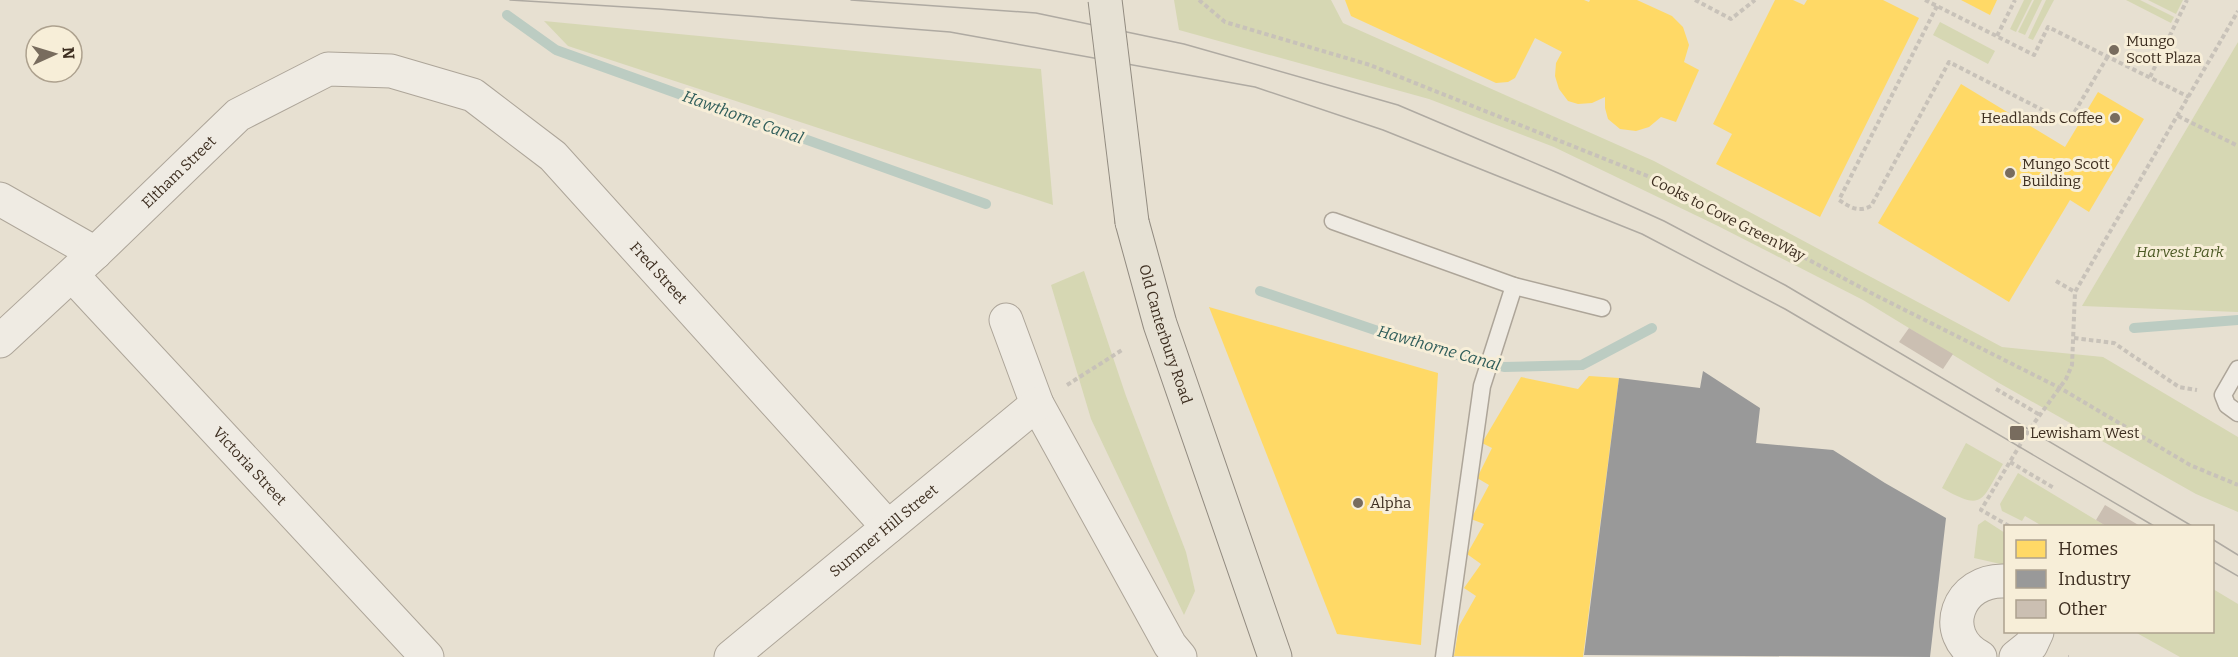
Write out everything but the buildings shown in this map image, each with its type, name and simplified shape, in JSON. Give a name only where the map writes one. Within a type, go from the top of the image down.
[{"type":"main road","name":"Old Canterbury Road","points":[[1105,0],[1132,222],[1160,324],[1275,657]]},
{"type":"street","name":"Eltham Street","points":[[0,341],[84,264],[238,115],[328,69],[391,71]]},
{"type":"street","name":"Fred Street","points":[[391,71],[473,95],[553,156],[888,527]]},
{"type":"street","name":"Victoria Street","points":[[0,199],[84,264],[427,657]]},
{"type":"street","points":[[1006,320],[1037,404],[1170,645],[1180,657]]},
{"type":"street","name":"Summer Hill Street","points":[[731,657],[1037,404]]},
{"type":"street","points":[[1974,656],[1963,643],[1958,630],[1957,616],[1962,603],[1969,592],[1981,584],[1994,580],[2004,581]]},
{"type":"street","points":[[2016,657],[2031,645],[2037,633]]},
{"type":"lane","points":[[1334,221],[1514,286],[1602,308]]},
{"type":"lane","points":[[1444,657],[1482,386],[1514,286]]},
{"type":"lane","points":[[2238,369],[2223,394],[2227,405],[2238,413]]},
{"type":"path","name":"Cooks to Cove GreenWay","points":[[1198,0],[1225,22],[1370,65],[1660,181],[1878,296],[2068,392],[2190,465],[2238,485]]},
{"type":"path","points":[[1695,0],[1731,19],[1755,0]]},
{"type":"path","points":[[1925,0],[2034,55],[2048,27],[2189,97]]},
{"type":"path","points":[[1997,36],[2015,0]]},
{"type":"path","points":[[2150,77],[2187,0]]},
{"type":"path","points":[[1937,6],[1839,200],[1852,208],[1863,210],[1870,206],[1949,62],[2068,123],[2108,56]]},
{"type":"path","points":[[2007,525],[1981,510],[2040,415],[2060,388],[2072,365],[2076,292],[2238,11]]},
{"type":"path","points":[[2178,116],[2238,146]]},
{"type":"path","points":[[2056,281],[2076,292]]},
{"type":"path","points":[[2074,338],[2114,343],[2180,387]]},
{"type":"path","points":[[1037,404],[1122,350]]},
{"type":"path","points":[[1996,389],[2040,415]]},
{"type":"path","points":[[2010,462],[2054,488]]},
{"type":"green space","points":[[1174,0],[1331,0],[1343,23],[1654,161],[2002,347],[2103,357],[2238,437],[2238,512],[2196,494],[1999,383],[1863,300],[1718,226],[1554,147],[1429,99],[1179,30]]},
{"type":"green space","points":[[2024,0],[2032,0],[2016,32],[2010,29]]},
{"type":"green space","points":[[2034,0],[2042,0],[2025,35],[2018,32]]},
{"type":"green space","points":[[2046,0],[2054,0],[2033,40],[2028,38]]},
{"type":"green space","points":[[2126,0],[2140,0],[2174,17],[2171,23]]},
{"type":"green space","points":[[2148,0],[2183,0],[2176,14]]},
{"type":"green space","points":[[544,21],[1041,69],[1053,205],[568,46]]},
{"type":"green space","points":[[1940,22],[1995,51],[1988,64],[1933,35]]},
{"type":"green space","name":"Harvest Park","points":[[2238,42],[2238,312],[2082,306]]},
{"type":"green space","points":[[1084,271],[1126,396],[1186,552],[1195,591],[1184,615],[1091,419],[1051,285]]},
{"type":"green space","points":[[1966,443],[2003,464],[1985,494],[1974,501],[1966,500],[1942,488]]},
{"type":"green space","points":[[2018,473],[2104,525],[2040,525],[2025,516],[2022,521],[2002,511],[2000,504]]},
{"type":"green space","points":[[1985,520],[2004,532],[2004,565],[1974,558],[1978,525]]},
{"type":"green space","points":[[2214,590],[2238,604],[2238,657],[2180,657],[2137,633],[2214,633]]},
{"type":"waterway","name":"Hawthorne Canal","points":[[507,15],[556,50],[986,204]]},
{"type":"waterway","name":"Hawthorne Canal","points":[[1260,291],[1422,346],[1504,367],[1582,365],[1652,328]]},
{"type":"waterway","name":"Hawthorne Canal","points":[[2134,328],[2238,320]]},
{"type":"tram line","points":[[510,0],[659,9],[950,32],[1255,87],[1383,130],[1642,234],[1785,309],[2152,525]]},
{"type":"tram line","points":[[851,0],[1036,13],[1184,44],[1398,105],[1664,221],[1785,285],[2190,525]]},
{"type":"tram line","points":[[2214,540],[2238,555]]},
{"type":"tram line","points":[[2214,562],[2238,576]]},
{"type":"place","name":"Mungo Scott Plaza","points":[[2114,50]]},
{"type":"place","name":"Headlands Coffee","points":[[2115,118]]},
{"type":"place","name":"Mungo Scott Building","points":[[2010,173]]},
{"type":"place","name":"Lewisham West","points":[[2017,433]]},
{"type":"place","name":"Alpha","points":[[1358,503]]}]
